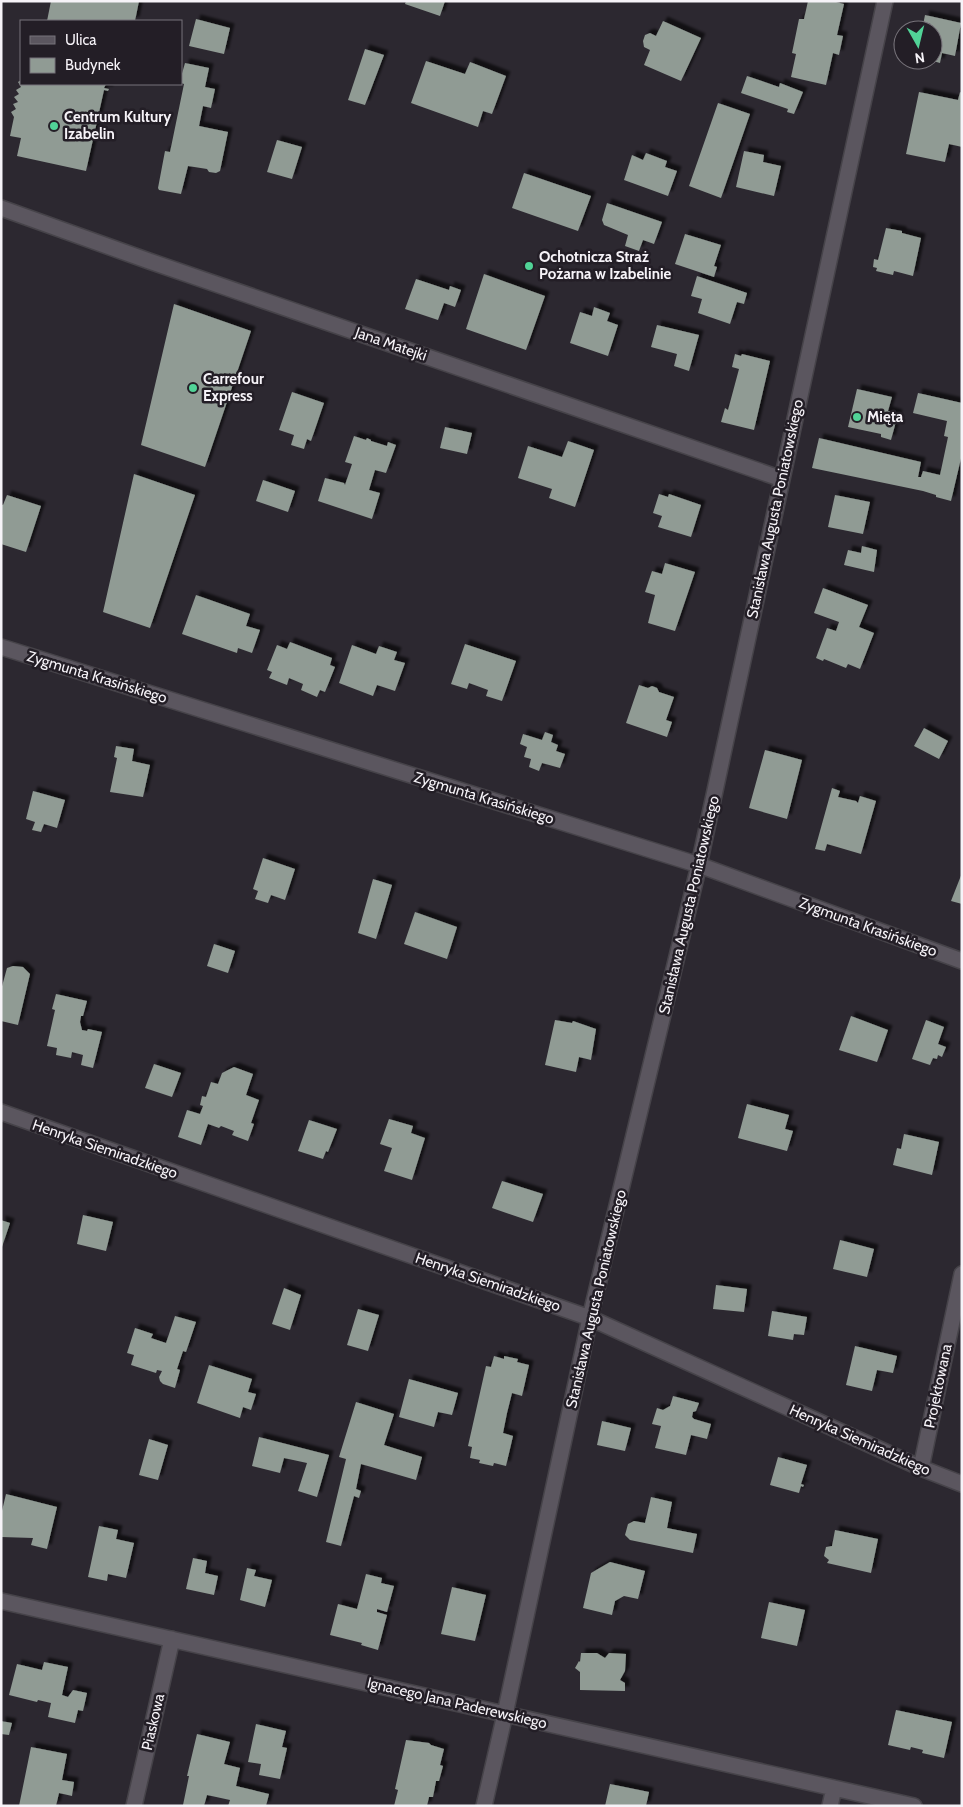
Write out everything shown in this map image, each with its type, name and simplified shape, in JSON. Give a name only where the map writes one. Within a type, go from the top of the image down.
[{"type":"street","name":"Stanisława Augusta Poniatowskiego","points":[[484,1806],[590,1318],[700,865],[885,1]]},
{"type":"street","name":"Jana Matejki","points":[[1,208],[149,261],[782,479]]},
{"type":"street","name":"Zygmunta Krasińskiego","points":[[1,647],[700,865],[962,961]]},
{"type":"street","name":"Henryka Siemiradzkiego","points":[[1,1112],[590,1318],[921,1468],[962,1484]]},
{"type":"street","name":"Projektowana","points":[[921,1468],[962,1274]]},
{"type":"street","name":"Ignacego Jana Paderewskiego","points":[[1,1601],[914,1806]]},
{"type":"street","name":"Piaskowa","points":[[134,1806],[172,1639]]},
{"type":"street","points":[[830,1806],[834,1788]]},
{"type":"building","points":[[51,1],[139,1],[135,20],[47,20]]},
{"type":"building","points":[[406,1],[445,1],[440,16],[405,4]]},
{"type":"building","points":[[808,1],[832,1],[844,4],[837,35],[843,36],[839,55],[833,53],[826,85],[791,77],[796,54],[792,53],[799,19],[804,19]]},
{"type":"building","points":[[925,15],[961,23],[955,56],[943,53],[943,20],[924,20]]},
{"type":"building","points":[[196,19],[230,28],[224,54],[189,46]]},
{"type":"building","points":[[663,21],[701,38],[681,81],[644,65],[650,50],[644,47],[645,35],[650,33],[656,36]]},
{"type":"building","points":[[365,49],[384,55],[365,105],[348,100]]},
{"type":"building","points":[[426,61],[465,74],[470,62],[506,76],[492,114],[483,111],[478,127],[411,103]]},
{"type":"building","points":[[185,63],[209,68],[205,87],[215,89],[211,108],[203,106],[199,126],[228,132],[220,171],[216,173],[209,172],[207,169],[188,166],[181,194],[159,190],[158,188],[165,151],[170,152],[184,84],[182,83]]},
{"type":"building","points":[[747,76],[779,87],[780,83],[803,92],[794,114],[787,112],[788,109],[741,93]]},
{"type":"building","name":"Centrum Kultury Izabelin","points":[[20,81],[20,85],[106,85],[104,88],[109,89],[108,91],[104,90],[86,171],[17,156],[21,138],[10,136],[14,117],[11,112],[16,109],[13,104],[18,102],[14,97],[19,94],[16,90],[21,87],[18,82]]},
{"type":"building","points":[[919,92],[958,100],[960,92],[962,93],[962,147],[949,144],[945,162],[906,154]]},
{"type":"building","points":[[718,103],[750,114],[721,198],[689,186]]},
{"type":"building","points":[[277,140],[302,147],[292,179],[267,172]]},
{"type":"building","points":[[744,151],[764,155],[763,162],[781,166],[774,196],[736,187]]},
{"type":"building","points":[[646,153],[667,161],[665,167],[677,171],[668,196],[624,180],[632,155],[643,160]]},
{"type":"building","points":[[524,173],[591,196],[578,231],[512,208]]},
{"type":"building","points":[[607,203],[662,222],[654,244],[643,240],[639,251],[625,246],[628,235],[604,225],[602,220]]},
{"type":"building","points":[[886,228],[902,231],[902,233],[921,238],[913,276],[894,271],[893,275],[876,271],[877,268],[873,267],[874,259],[878,260]]},
{"type":"building","points":[[685,234],[721,245],[714,266],[717,267],[714,277],[675,264]]},
{"type":"building","points":[[484,274],[545,296],[526,350],[466,329]]},
{"type":"building","points":[[697,276],[747,293],[744,304],[737,302],[730,324],[698,313],[702,299],[691,296]]},
{"type":"building","points":[[416,279],[449,290],[450,286],[461,290],[455,307],[444,303],[438,320],[405,309]]},
{"type":"building","name":"Carrefour Express","points":[[174,304],[251,331],[205,467],[141,445]]},
{"type":"building","points":[[594,307],[610,313],[607,321],[618,325],[608,356],[570,343],[580,312],[592,316]]},
{"type":"building","points":[[657,325],[699,335],[689,371],[674,366],[677,354],[651,347]]},
{"type":"building","points":[[735,354],[770,361],[754,430],[721,422],[725,408],[728,410],[739,369],[732,367]]},
{"type":"building","points":[[857,389],[892,397],[888,411],[898,414],[891,440],[881,437],[881,434],[848,427]]},
{"type":"building","points":[[292,392],[324,403],[311,441],[307,439],[304,449],[291,445],[294,435],[279,430]]},
{"type":"building","points":[[918,393],[962,403],[962,454],[951,501],[923,491],[812,468],[819,438],[921,462],[918,477],[921,477],[923,471],[940,475],[948,437],[944,436],[947,421],[913,413]]},
{"type":"building","points":[[445,427],[472,433],[467,454],[440,448]]},
{"type":"building","points":[[354,436],[366,440],[367,438],[387,446],[388,442],[396,445],[386,473],[375,470],[369,490],[380,493],[372,519],[318,501],[325,478],[344,483],[345,485],[352,464],[345,462]]},
{"type":"building","points":[[568,441],[594,450],[575,507],[549,498],[552,489],[518,478],[528,446],[562,457]]},
{"type":"building","points":[[134,474],[195,495],[150,628],[103,612]]},
{"type":"building","points":[[263,480],[295,491],[288,512],[256,501]]},
{"type":"building","points":[[659,494],[668,497],[669,494],[701,505],[691,537],[658,527],[662,516],[653,513]]},
{"type":"building","points":[[7,495],[41,506],[26,552],[1,544],[1,504],[3,505]]},
{"type":"building","points":[[835,495],[870,502],[863,534],[828,527]]},
{"type":"building","points":[[862,546],[877,550],[874,572],[844,565],[848,550],[861,553]]},
{"type":"building","points":[[665,563],[695,572],[675,631],[648,623],[655,595],[645,592],[652,571],[662,574]]},
{"type":"building","points":[[823,588],[868,605],[859,627],[874,633],[860,669],[848,664],[846,668],[824,659],[823,661],[816,658],[827,628],[836,631],[839,622],[814,613]]},
{"type":"building","points":[[196,595],[250,614],[246,626],[260,630],[252,653],[238,648],[237,653],[182,634]]},
{"type":"building","points":[[290,642],[332,658],[330,665],[335,667],[325,692],[320,690],[317,697],[301,690],[303,684],[289,678],[287,685],[269,678],[272,672],[267,670],[277,645],[287,649]]},
{"type":"building","points":[[465,644],[516,661],[502,701],[486,696],[488,690],[469,683],[467,689],[451,684]]},
{"type":"building","points":[[352,645],[376,654],[379,646],[397,652],[394,660],[405,663],[395,691],[377,685],[373,696],[339,683]]},
{"type":"building","points":[[639,685],[648,688],[652,686],[657,688],[659,692],[674,697],[666,720],[672,722],[667,737],[626,723]]},
{"type":"building","points":[[924,728],[948,741],[939,759],[914,746]]},
{"type":"building","points":[[545,732],[553,735],[551,742],[558,745],[556,751],[565,754],[560,768],[542,763],[539,771],[529,767],[531,759],[524,757],[527,747],[520,744],[523,734],[542,740]]},
{"type":"building","points":[[116,746],[134,749],[132,761],[150,765],[143,797],[110,792],[117,758],[114,757]]},
{"type":"building","points":[[765,750],[802,760],[787,819],[749,808]]},
{"type":"building","points":[[832,788],[840,791],[838,797],[858,803],[860,796],[876,801],[861,854],[827,844],[825,851],[815,849]]},
{"type":"building","points":[[33,791],[65,800],[57,828],[44,824],[41,832],[32,830],[35,822],[26,819]]},
{"type":"building","points":[[263,858],[295,869],[285,900],[271,895],[268,903],[255,899],[258,891],[253,889]]},
{"type":"building","points":[[962,873],[962,904],[951,901]]},
{"type":"building","points":[[373,879],[392,885],[376,939],[358,933]]},
{"type":"building","points":[[415,912],[457,927],[447,959],[404,944]]},
{"type":"building","points":[[214,944],[235,951],[228,973],[207,966]]},
{"type":"building","points":[[13,966],[23,967],[30,974],[18,1025],[1,1021],[1,990],[7,968]]},
{"type":"building","points":[[56,994],[87,1001],[83,1016],[81,1016],[82,1030],[87,1031],[88,1029],[102,1032],[93,1068],[81,1065],[83,1055],[72,1052],[71,1058],[56,1055],[57,1048],[47,1046],[55,1010],[52,1009]]},
{"type":"building","points":[[851,1016],[888,1030],[877,1062],[839,1050]]},
{"type":"building","points":[[555,1020],[572,1023],[573,1021],[596,1029],[591,1060],[579,1057],[576,1072],[545,1065]]},
{"type":"building","points":[[926,1020],[944,1027],[938,1044],[946,1047],[942,1057],[938,1055],[937,1059],[933,1058],[930,1065],[912,1059]]},
{"type":"building","points":[[154,1064],[181,1073],[172,1097],[145,1088]]},
{"type":"building","points":[[234,1067],[253,1074],[246,1095],[259,1100],[251,1123],[254,1124],[248,1141],[232,1135],[234,1131],[208,1124],[201,1145],[178,1137],[187,1110],[200,1114],[203,1106],[200,1105],[202,1096],[206,1097],[211,1082],[218,1084],[222,1073]]},
{"type":"building","points":[[747,1104],[789,1115],[785,1129],[793,1131],[787,1151],[738,1138]]},
{"type":"building","points":[[389,1119],[413,1126],[411,1133],[425,1138],[412,1180],[384,1171],[392,1148],[380,1144]]},
{"type":"building","points":[[309,1120],[337,1129],[328,1152],[326,1151],[323,1159],[298,1151]]},
{"type":"building","points":[[904,1134],[939,1142],[932,1175],[893,1165],[897,1148],[901,1149]]},
{"type":"building","points":[[502,1181],[543,1194],[533,1222],[492,1208]]},
{"type":"building","points":[[83,1215],[113,1222],[106,1251],[77,1244]]},
{"type":"building","points":[[1,1220],[10,1223],[2,1247],[1,1247]]},
{"type":"building","points":[[840,1240],[874,1249],[867,1277],[833,1269]]},
{"type":"building","points":[[716,1285],[747,1289],[744,1312],[713,1309]]},
{"type":"building","points":[[284,1288],[301,1295],[290,1330],[272,1324]]},
{"type":"building","points":[[358,1309],[379,1315],[368,1351],[347,1345]]},
{"type":"building","points":[[772,1311],[807,1317],[804,1335],[794,1334],[793,1340],[768,1336]]},
{"type":"building","points":[[175,1316],[196,1322],[186,1352],[183,1351],[177,1369],[180,1370],[175,1388],[160,1381],[159,1377],[162,1371],[157,1370],[156,1373],[131,1365],[134,1355],[127,1353],[135,1328],[153,1334],[151,1338],[166,1343]]},
{"type":"building","points":[[855,1346],[897,1356],[893,1373],[877,1370],[872,1391],[846,1385]]},
{"type":"building","points":[[494,1356],[504,1359],[504,1356],[518,1359],[517,1362],[529,1365],[522,1396],[512,1393],[507,1413],[503,1433],[513,1436],[506,1466],[494,1463],[493,1466],[479,1463],[480,1460],[470,1458],[472,1447],[468,1446],[486,1366],[491,1367]]},
{"type":"building","points":[[209,1365],[252,1379],[248,1392],[256,1394],[251,1410],[243,1407],[240,1418],[197,1403]]},
{"type":"building","points":[[409,1379],[458,1393],[452,1415],[438,1412],[434,1427],[399,1417]]},
{"type":"building","points":[[673,1396],[699,1403],[692,1417],[711,1424],[707,1439],[691,1435],[686,1455],[655,1448],[661,1426],[652,1424],[657,1408],[663,1410],[670,1406]]},
{"type":"building","points":[[356,1402],[394,1414],[384,1445],[422,1457],[416,1480],[361,1464],[356,1489],[361,1491],[359,1498],[354,1496],[341,1546],[326,1542],[346,1459],[339,1457]]},
{"type":"building","points":[[602,1421],[631,1428],[625,1451],[597,1445]]},
{"type":"building","points":[[259,1437],[329,1455],[317,1497],[298,1491],[307,1463],[284,1458],[280,1473],[252,1466]]},
{"type":"building","points":[[149,1439],[168,1445],[158,1480],[139,1475]]},
{"type":"building","points":[[778,1457],[807,1465],[801,1484],[804,1485],[803,1487],[801,1486],[799,1493],[770,1485]]},
{"type":"building","points":[[6,1494],[57,1507],[47,1549],[31,1545],[33,1538],[1,1537],[1,1515]]},
{"type":"building","points":[[651,1497],[672,1502],[667,1528],[697,1534],[693,1553],[630,1540],[625,1535],[628,1524],[634,1521],[645,1523]]},
{"type":"building","points":[[99,1526],[118,1530],[116,1539],[134,1543],[126,1578],[108,1574],[107,1581],[88,1577]]},
{"type":"building","points":[[835,1530],[878,1539],[871,1573],[827,1563],[829,1560],[824,1556],[826,1547],[832,1546]]},
{"type":"building","points":[[193,1558],[207,1561],[205,1573],[218,1576],[214,1595],[186,1589]]},
{"type":"building","points":[[610,1562],[645,1571],[638,1599],[624,1596],[615,1601],[612,1615],[583,1608],[591,1573]]},
{"type":"building","points":[[247,1568],[256,1570],[254,1576],[272,1580],[265,1607],[240,1600]]},
{"type":"building","points":[[366,1574],[382,1578],[381,1583],[394,1586],[387,1612],[377,1609],[377,1612],[387,1615],[378,1650],[361,1645],[362,1643],[330,1635],[338,1604],[357,1609]]},
{"type":"building","points":[[452,1587],[486,1595],[475,1641],[441,1634]]},
{"type":"building","points":[[769,1602],[805,1610],[797,1646],[761,1638]]},
{"type":"building","points":[[581,1653],[597,1653],[605,1658],[609,1653],[626,1654],[625,1671],[620,1680],[625,1683],[625,1691],[580,1690],[580,1672],[575,1668],[580,1662]]},
{"type":"building","points":[[44,1662],[68,1667],[62,1695],[68,1697],[73,1690],[87,1693],[83,1711],[78,1710],[75,1723],[48,1717],[51,1703],[38,1700],[37,1702],[9,1695],[17,1664],[42,1670]]},
{"type":"building","points":[[896,1710],[952,1722],[944,1758],[922,1753],[923,1750],[911,1747],[910,1750],[888,1745]]},
{"type":"building","points":[[1,1721],[12,1723],[9,1735],[1,1734]]},
{"type":"building","points":[[256,1724],[286,1731],[282,1747],[287,1748],[280,1779],[259,1775],[261,1764],[248,1762]]},
{"type":"building","points":[[197,1734],[230,1742],[224,1764],[240,1768],[236,1786],[269,1794],[266,1806],[228,1806],[230,1800],[207,1795],[204,1806],[183,1805],[189,1776],[187,1776]]},
{"type":"building","points":[[406,1740],[429,1743],[444,1749],[440,1765],[443,1766],[439,1781],[436,1781],[433,1797],[429,1797],[427,1806],[394,1806],[398,1790],[395,1789]]},
{"type":"building","points":[[31,1747],[67,1754],[62,1780],[74,1782],[72,1796],[59,1793],[56,1806],[19,1806]]},
{"type":"building","points":[[610,1784],[649,1792],[646,1806],[605,1806]]},
{"type":"place","name":"Centrum Kultury Izabelin","points":[[54,126]]},
{"type":"place","name":"Ochotnicza Straż Pożarna w Izabelinie","points":[[529,266]]},
{"type":"place","name":"Carrefour Express","points":[[193,388]]},
{"type":"place","name":"Mięta","points":[[857,417]]}]
